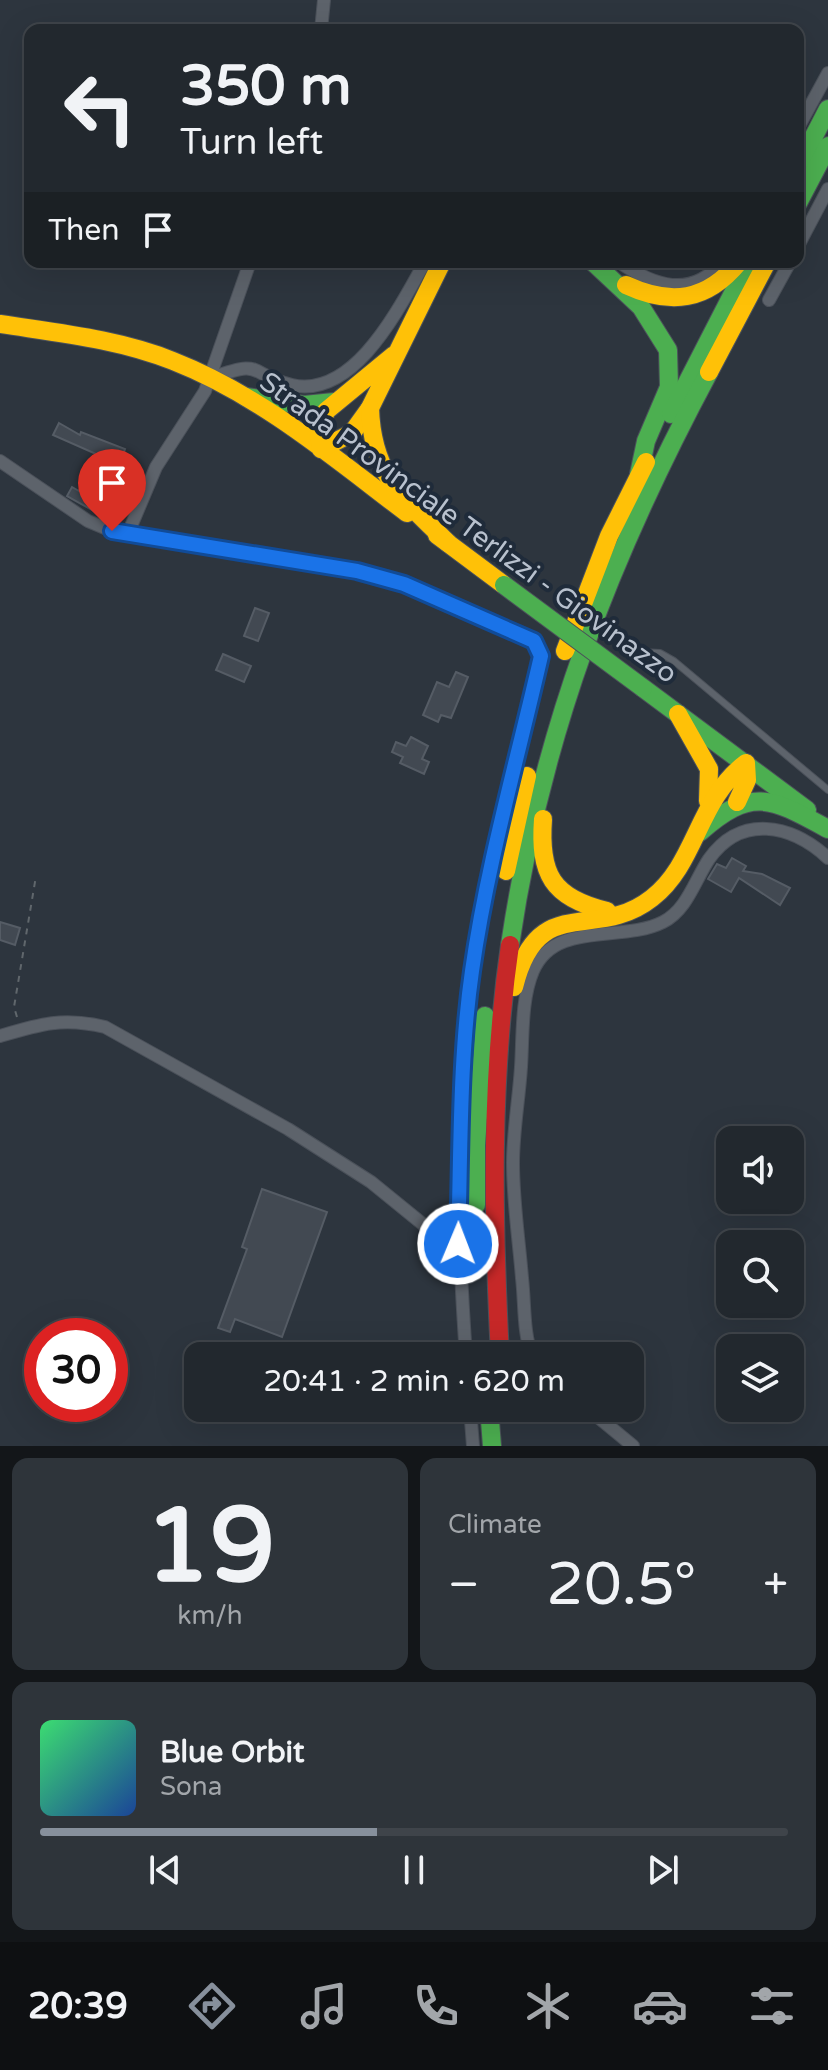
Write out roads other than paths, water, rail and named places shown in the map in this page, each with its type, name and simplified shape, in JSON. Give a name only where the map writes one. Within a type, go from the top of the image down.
[{"type":"main road","points":[[804,152],[828,109]]},
{"type":"main road","points":[[804,192],[828,146]]},
{"type":"main road","points":[[394,355],[334,402],[321,422],[321,449],[352,433],[370,408],[439,268]]},
{"type":"main road","points":[[615,269],[644,295],[677,301],[710,291],[733,268]]},
{"type":"main road","points":[[484,1342],[476,1145],[487,991],[513,829],[578,612],[639,475],[746,268]]},
{"type":"main road","points":[[499,1342],[491,1195],[500,1002],[523,857],[543,771],[575,669],[611,572],[655,476],[764,268]]},
{"type":"main road","points":[[615,269],[657,329],[668,350],[671,368],[664,404],[646,441],[639,475]]},
{"type":"main road","name":"Strada Provinciale Terlizzi - Giovinazzo","points":[[0,324],[117,345],[170,360],[246,397],[746,763],[828,828]]},
{"type":"main road","points":[[246,397],[304,405],[334,402]]},
{"type":"main road","points":[[370,408],[374,459],[388,481],[448,543]]},
{"type":"main road","points":[[575,669],[541,843],[547,872],[560,893],[582,907],[616,912]]},
{"type":"main road","points":[[678,714],[709,769],[708,803]]},
{"type":"main road","points":[[493,1102],[505,1058],[516,972],[538,934],[553,925],[639,907],[657,895],[696,835],[708,803],[727,774],[746,763],[747,780],[737,802]]},
{"type":"main road","points":[[696,835],[737,802],[751,798],[778,803],[828,828]]},
{"type":"main road","points":[[490,1422],[492,1446]]},
{"type":"main road","points":[[504,1422],[506,1446]]},
{"type":"street","points":[[322,24],[324,0]]},
{"type":"street","points":[[804,117],[828,73]]},
{"type":"street","points":[[804,235],[828,189]]},
{"type":"street","points":[[129,531],[156,467],[211,378],[248,268]]},
{"type":"street","points":[[211,378],[246,366],[299,386],[318,385],[339,377],[370,349],[421,268]]},
{"type":"street","points":[[615,269],[674,287],[699,281],[715,268]]},
{"type":"street","points":[[769,300],[787,268]]},
{"type":"street","points":[[0,461],[88,521],[112,531],[129,531],[357,571],[404,584],[534,641],[541,656],[493,853],[472,972],[462,1091],[458,1244],[465,1342]]},
{"type":"street","points":[[529,1342],[514,1209],[513,1160],[524,1020],[532,973],[539,960],[559,943],[572,938],[636,932],[666,921],[690,895],[708,861],[726,840],[752,828],[777,827],[809,843],[828,858]]},
{"type":"street","points":[[0,1036],[57,1021],[87,1023],[114,1032],[299,1136],[362,1176],[430,1230],[458,1244]]},
{"type":"street","points":[[471,1422],[473,1446]]},
{"type":"street","points":[[604,1422],[633,1446]]},
{"type":"lane","points":[[612,630],[640,652],[660,653],[674,661],[828,790]]}]
